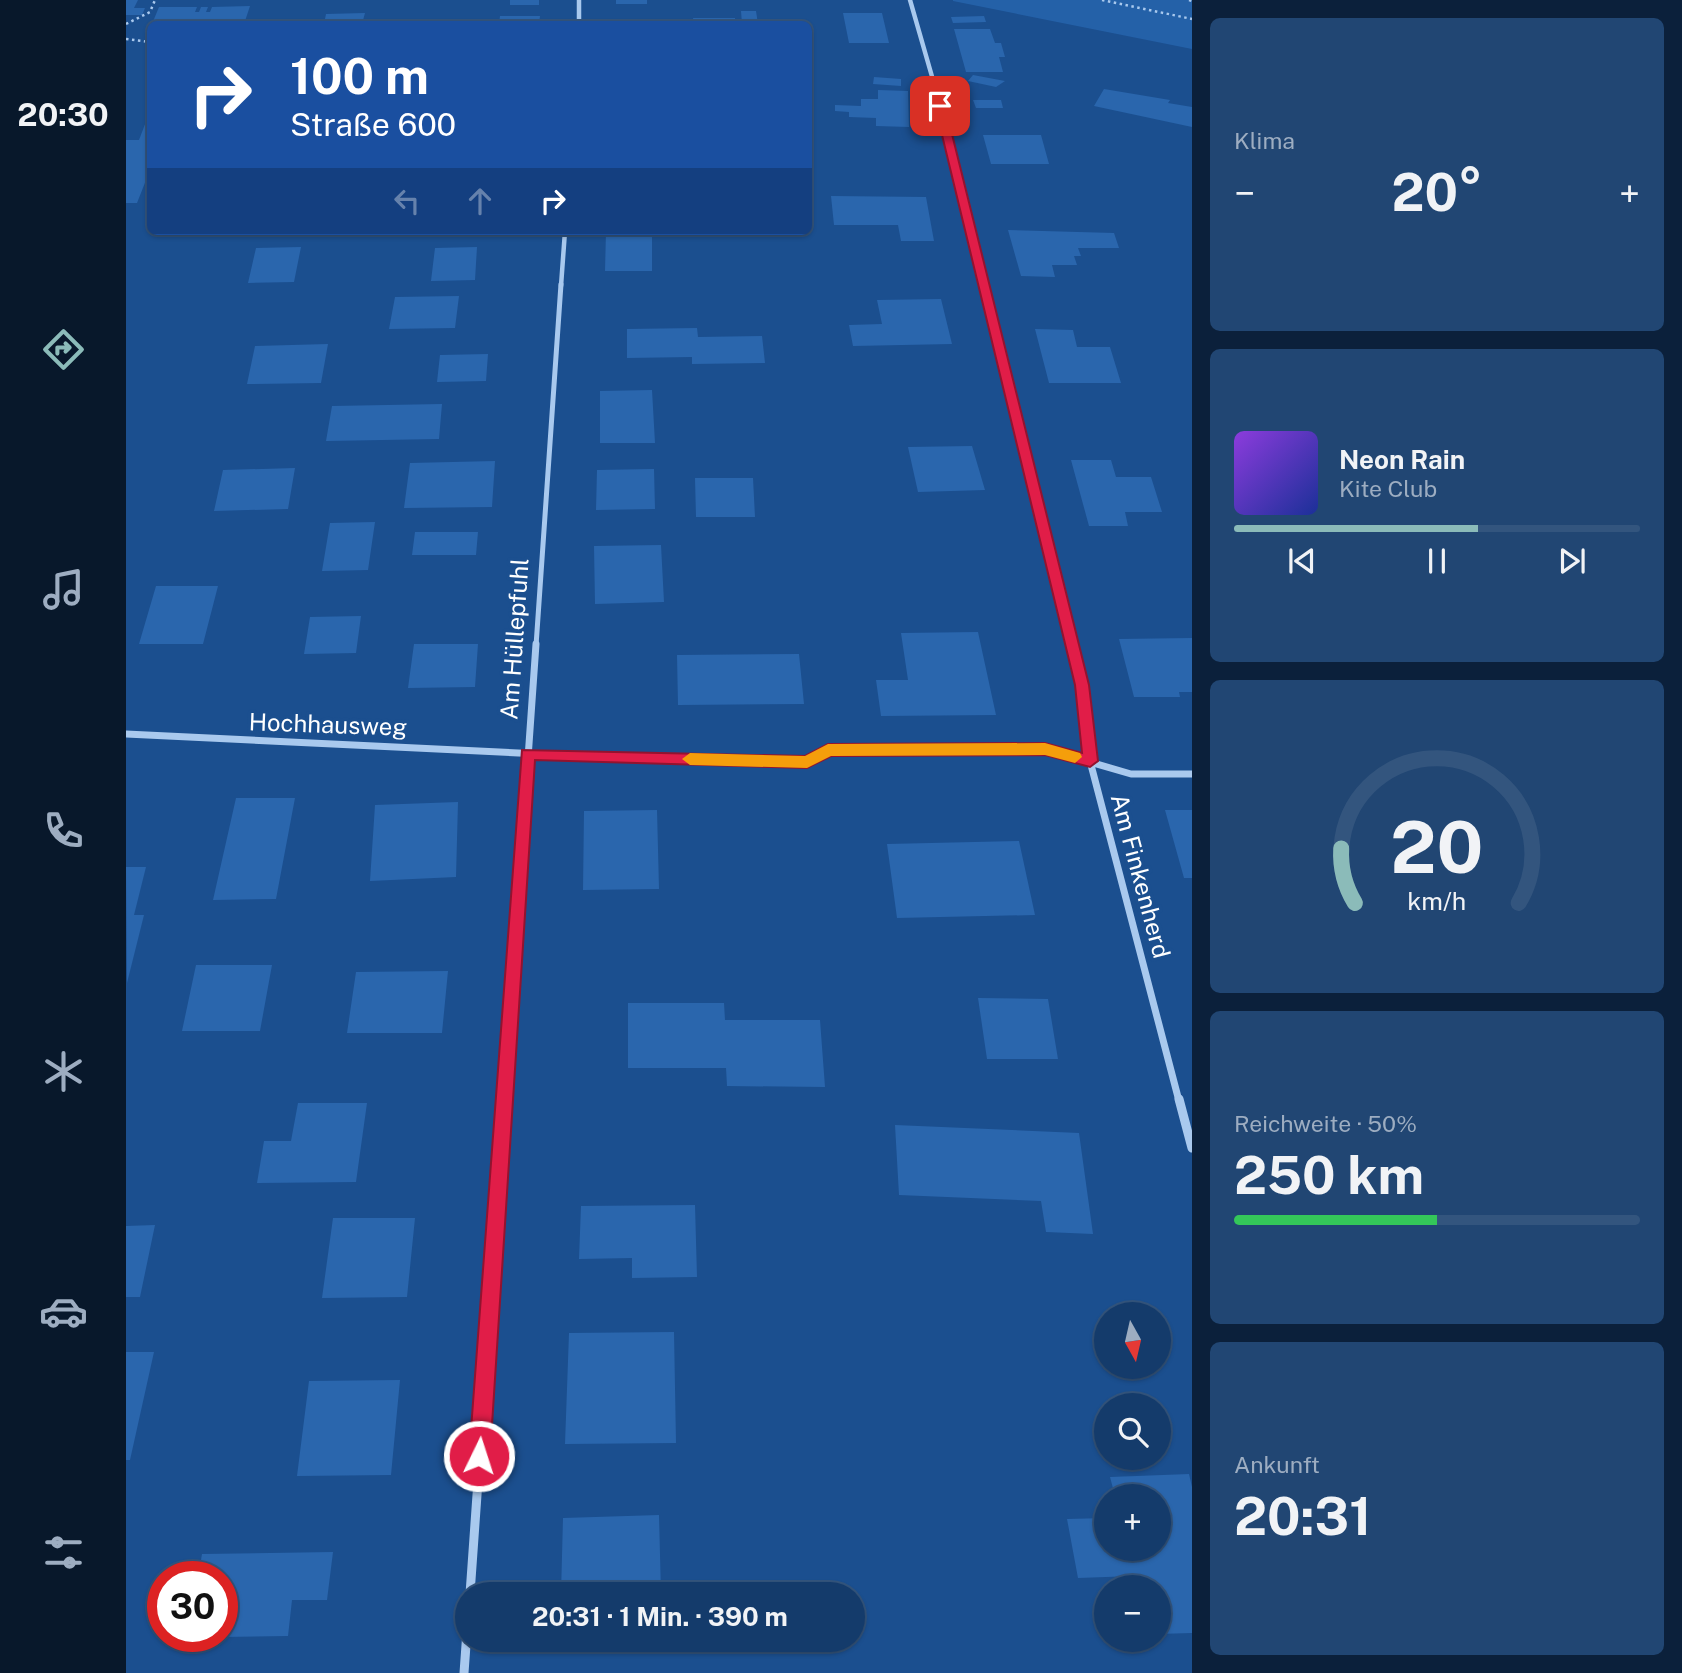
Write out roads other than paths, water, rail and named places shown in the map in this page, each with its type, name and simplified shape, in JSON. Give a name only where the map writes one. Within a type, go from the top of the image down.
[{"type":"street","points":[[579,0],[579,21]]},
{"type":"street","name":"Am Finkenherd","points":[[910,0],[933,80],[1082,685],[1090,761],[1192,1148]]},
{"type":"street","name":"Am Hüllepfuhl","points":[[471,1582],[565,235]]},
{"type":"street","name":"Hochhausweg","points":[[126,734],[528,754],[807,762],[828,750],[1045,749],[1131,774],[1192,774]]},
{"type":"street","points":[[464,1673],[466,1652]]}]
